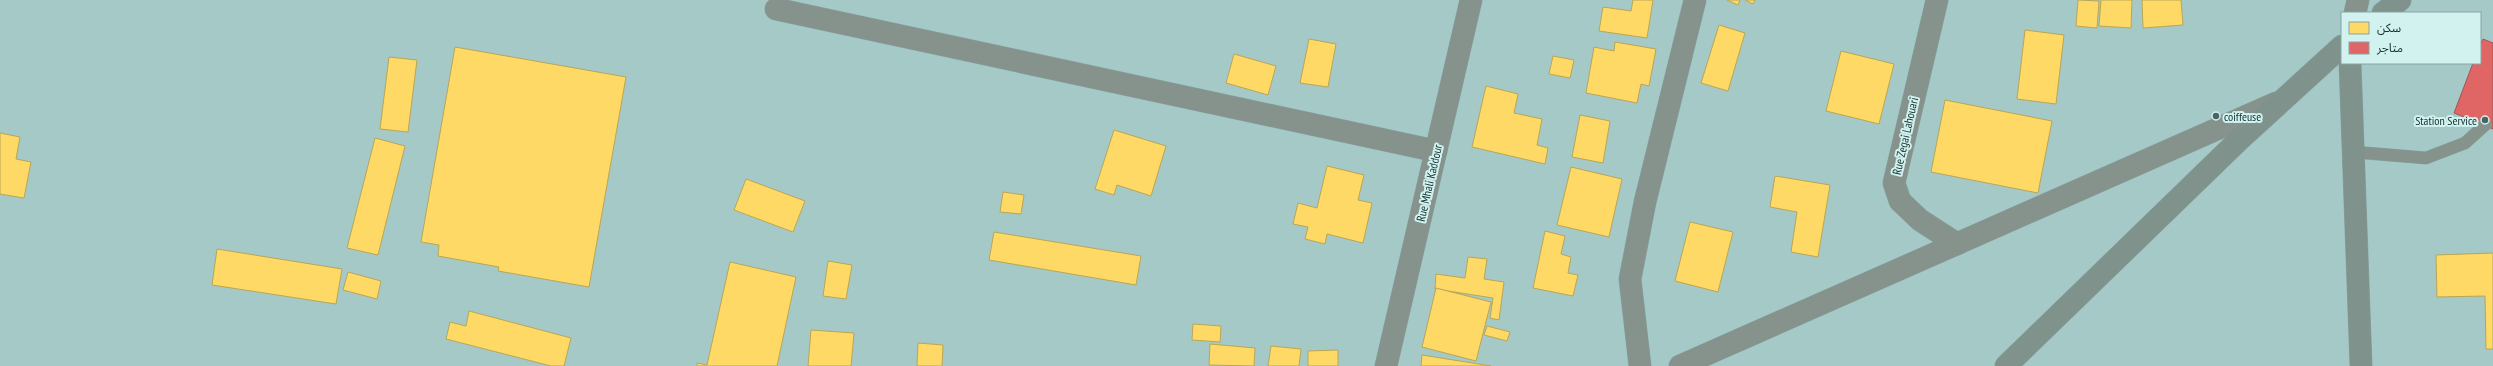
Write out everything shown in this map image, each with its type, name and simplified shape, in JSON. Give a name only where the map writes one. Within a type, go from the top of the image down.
[{"type":"main road","points":[[2384,12],[2400,0]]},
{"type":"main road","points":[[2006,366],[2281,101],[2341,47]]},
{"type":"main road","points":[[2350,64],[2361,366]]},
{"type":"street","name":"Rue Mhali Kaddour","points":[[1386,366],[1471,0]]},
{"type":"street","points":[[1640,366],[1630,279],[1645,202],[1695,0]]},
{"type":"street","name":"Rue Zegai Lahouari","points":[[1937,0],[1894,183],[1900,201],[1920,220],[1957,244]]},
{"type":"street","points":[[2355,12],[2358,0]]},
{"type":"street","points":[[776,9],[1436,151]]},
{"type":"street","points":[[1680,366],[2281,101]]},
{"type":"lane","points":[[2354,152],[2426,158],[2465,144],[2484,125]]},
{"type":"building: سكن","points":[[1633,0],[1653,0],[1647,38],[1599,31],[1603,7],[1631,11]]},
{"type":"building: سكن","points":[[1727,0],[1740,0],[1738,5]]},
{"type":"building: سكن","points":[[1745,0],[1755,0],[1753,4]]},
{"type":"building: سكن","points":[[2078,0],[2099,1],[2097,28],[2076,26]]},
{"type":"building: سكن","points":[[2101,0],[2132,0],[2131,28],[2099,26]]},
{"type":"building: سكن","points":[[2142,0],[2181,0],[2183,25],[2143,28]]},
{"type":"building: سكن","points":[[1719,25],[1745,33],[1728,91],[1701,83]]},
{"type":"building: سكن","points":[[2025,30],[2064,35],[2056,104],[2017,99]]},
{"type":"building: سكن","points":[[1309,39],[1336,44],[1328,87],[1300,83]]},
{"type":"building: سكن","points":[[1615,42],[1656,49],[1649,86],[1641,84],[1637,103],[1586,93],[1594,47],[1614,51]]},
{"type":"building: سكن","points":[[455,47],[626,77],[589,287],[498,271],[499,267],[438,256],[439,245],[421,242]]},
{"type":"building: سكن","points":[[1841,51],[1894,64],[1879,124],[1826,111]]},
{"type":"building: سكن","points":[[1234,54],[1276,66],[1268,95],[1226,83]]},
{"type":"building: سكن","points":[[1553,56],[1574,60],[1570,78],[1549,74]]},
{"type":"building: سكن","points":[[389,57],[417,60],[408,132],[380,129]]},
{"type":"building: سكن","points":[[1486,86],[1518,94],[1514,113],[1542,119],[1537,145],[1548,148],[1545,164],[1472,147]]},
{"type":"building: سكن","points":[[1945,100],[2052,121],[2038,193],[1931,172]]},
{"type":"building: سكن","points":[[1580,115],[1610,121],[1603,163],[1572,157]]},
{"type":"building: سكن","points":[[1114,130],[1166,146],[1151,196],[1117,185],[1114,195],[1095,189]]},
{"type":"building: سكن","points":[[0,133],[20,137],[16,159],[31,162],[24,198],[0,194]]},
{"type":"building: سكن","points":[[375,138],[405,146],[378,255],[347,248]]},
{"type":"building: سكن","points":[[1327,166],[1364,175],[1358,200],[1372,203],[1363,243],[1327,234],[1325,244],[1305,239],[1308,227],[1293,224],[1298,203],[1317,208]]},
{"type":"building: سكن","points":[[1571,167],[1622,179],[1609,237],[1557,225]]},
{"type":"building: سكن","points":[[1775,176],[1830,185],[1818,257],[1791,252],[1797,212],[1770,207]]},
{"type":"building: سكن","points":[[746,179],[805,201],[793,232],[734,210]]},
{"type":"building: سكن","points":[[1003,192],[1024,195],[1021,214],[1000,212]]},
{"type":"building: سكن","points":[[1690,222],[1733,232],[1718,292],[1675,281]]},
{"type":"building: سكن","points":[[1545,231],[1565,236],[1561,254],[1571,257],[1568,273],[1578,275],[1573,296],[1533,288]]},
{"type":"building: سكن","points":[[994,232],[1141,256],[1136,285],[989,260]]},
{"type":"building: سكن","points":[[217,249],[342,269],[336,304],[212,285]]},
{"type":"building: سكن","points":[[2493,253],[2493,349],[2486,349],[2485,296],[2437,297],[2436,255]]},
{"type":"building: سكن","points":[[1468,257],[1487,259],[1484,279],[1504,282],[1499,320],[1490,318],[1493,298],[1435,289],[1436,274],[1465,278]]},
{"type":"building: سكن","points":[[828,261],[852,265],[846,299],[823,296]]},
{"type":"building: سكن","points":[[730,262],[796,277],[777,366],[697,366],[697,363],[707,365]]},
{"type":"building: سكن","points":[[348,272],[381,281],[377,299],[343,290]]},
{"type":"building: سكن","points":[[1436,288],[1491,302],[1476,361],[1422,347]]},
{"type":"building: سكن","points":[[469,311],[571,338],[564,366],[551,366],[446,339],[450,322],[466,326]]},
{"type":"building: سكن","points":[[1193,324],[1221,326],[1220,342],[1192,340]]},
{"type":"building: سكن","points":[[1487,326],[1510,332],[1507,341],[1484,335]]},
{"type":"building: سكن","points":[[811,330],[854,333],[851,366],[808,366]]},
{"type":"building: سكن","points":[[918,343],[943,345],[942,366],[917,366]]},
{"type":"building: سكن","points":[[1210,344],[1255,348],[1254,366],[1209,365]]},
{"type":"building: سكن","points":[[1271,346],[1301,349],[1299,366],[1268,366]]},
{"type":"building: سكن","points":[[1338,350],[1338,366],[1308,366],[1308,351]]},
{"type":"building: سكن","points":[[1422,355],[1491,366],[1421,366]]},
{"type":"building: متاجر","points":[[2483,39],[2493,43],[2493,129],[2454,113],[2473,64],[2481,64],[2481,44]]},
{"type":"place","name":"coiffeuse","points":[[2216,116]]},
{"type":"place","name":"Station Service","points":[[2485,120]]}]
